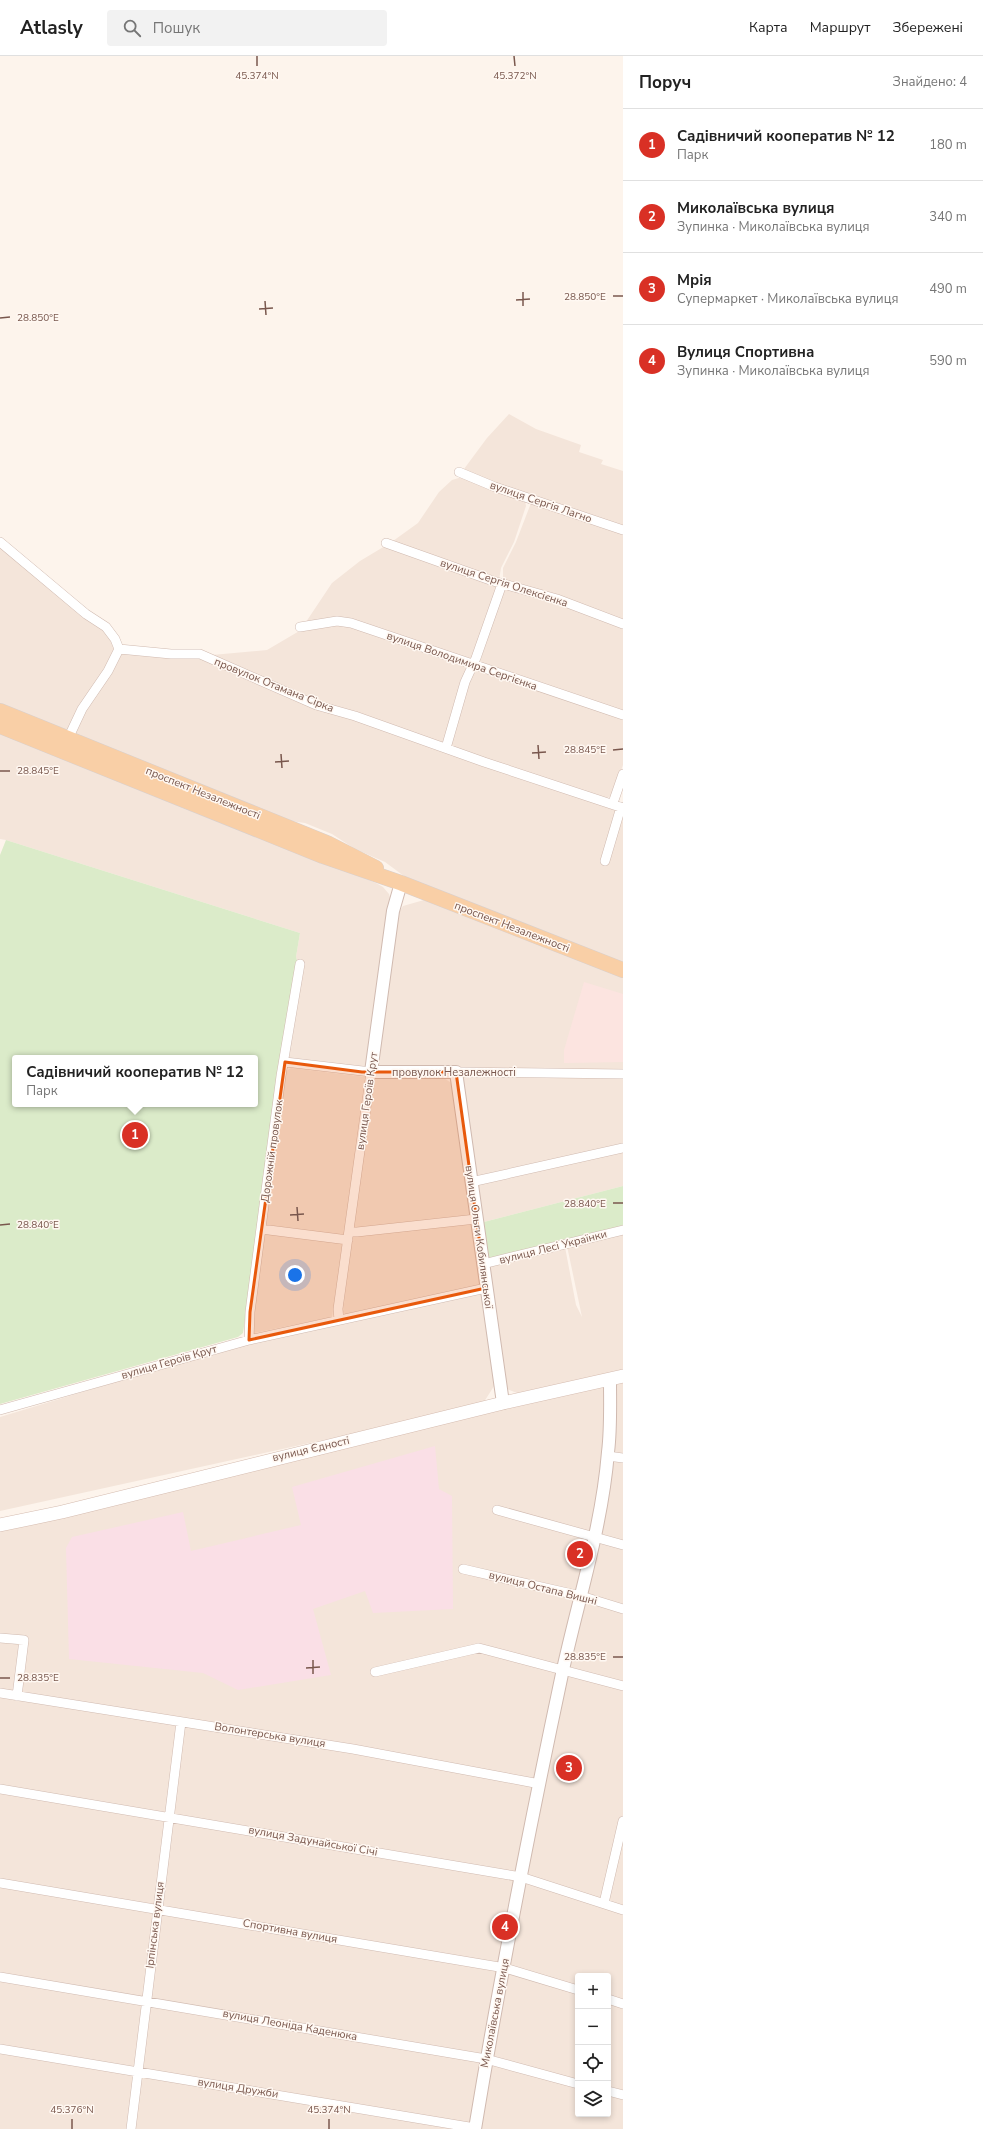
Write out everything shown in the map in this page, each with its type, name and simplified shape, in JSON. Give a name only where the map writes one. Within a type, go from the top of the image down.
[{"type":"main road","name":"проспект Незалежності","points":[[0,711],[65,745]]},
{"type":"main road","name":"проспект Незалежності","points":[[0,726],[65,745],[331,852],[366,861],[401,883],[623,970]]},
{"type":"main road","name":"вулиця Єдності","points":[[0,1524],[62,1512],[502,1403],[623,1376]]},
{"type":"street","name":"вулиця Сергія Лагно","points":[[460,472],[495,487],[623,530]]},
{"type":"street","points":[[0,542],[86,614],[106,628],[116,639],[119,649],[108,671],[82,709],[65,745]]},
{"type":"street","name":"вулиця Сергія Олексієнка","points":[[386,543],[502,584],[557,599],[623,624]]},
{"type":"street","points":[[446,748],[460,696],[473,665],[502,584]]},
{"type":"street","name":"вулиця Володимира Сергієнка","points":[[300,627],[329,622],[344,622],[623,715]]},
{"type":"street","name":"провулок Отамана Сірка","points":[[119,649],[171,654],[200,654],[316,705],[355,716],[595,800],[619,806]]},
{"type":"street","points":[[605,861],[619,806],[623,774]]},
{"type":"street","name":"вулиця Героїв Крут","points":[[339,1320],[338,1309],[371,1072],[394,911],[401,883]]},
{"type":"street","name":"Дорожній провулок","points":[[249,1340],[250,1312],[281,1076],[285,1062],[286,1042],[300,964]]},
{"type":"street","name":"провулок Незалежності","points":[[285,1062],[371,1072],[623,1074]]},
{"type":"street","name":"вулиця Ольги Кобилянської","points":[[456,1072],[502,1403]]},
{"type":"street","points":[[471,1182],[623,1148]]},
{"type":"street","points":[[261,1229],[348,1235],[356,1232],[476,1219]]},
{"type":"street","name":"вулиця Лесі Українки","points":[[483,1264],[623,1230]]},
{"type":"street","name":"вулиця Героїв Крут","points":[[0,1410],[249,1340],[486,1288]]},
{"type":"street","name":"Миколаївська вулиця","points":[[475,2128],[486,2059],[505,1968],[521,1877],[563,1672],[594,1537],[608,1456],[610,1380]]},
{"type":"street","points":[[608,1456],[623,1458]]},
{"type":"street","points":[[497,1510],[623,1545]]},
{"type":"street","name":"вулиця Остапа Вишні","points":[[463,1569],[581,1596],[623,1609]]},
{"type":"street","points":[[0,1638],[24,1640],[17,1696]]},
{"type":"street","points":[[375,1672],[479,1648],[563,1672],[623,1686]]},
{"type":"street","name":"Волонтерська вулиця","points":[[0,1693],[181,1722],[193,1722],[353,1749],[540,1784]]},
{"type":"street","name":"Ірпінська вулиця","points":[[131,2129],[168,1816],[181,1722]]},
{"type":"street","name":"вулиця Задунайської Січі","points":[[0,1789],[168,1816],[521,1877],[623,1910]]},
{"type":"street","points":[[604,1903],[623,1821]]},
{"type":"street","name":"Спортивна вулиця","points":[[0,1883],[505,1968],[575,1989]]},
{"type":"street","name":"вулиця Леоніда Каденюка","points":[[0,1977],[486,2059],[575,2083]]},
{"type":"street","points":[[611,2001],[623,2004]]},
{"type":"street","name":"вулиця Дружби","points":[[0,2049],[475,2128]]},
{"type":"street","points":[[611,2092],[623,2095]]},
{"type":"highlighted area","points":[[285,1062],[362,1072],[456,1072],[486,1288],[249,1340],[250,1312]]},
{"type":"shaded area","points":[[509,414],[536,429],[581,445],[579,452],[603,460],[601,464],[623,471],[623,528],[526,496],[464,469],[487,438]]},
{"type":"shaded area","points":[[462,477],[525,501],[526,506],[514,542],[501,568],[499,580],[393,541],[418,523],[439,492],[452,480]]},
{"type":"shaded area","points":[[531,503],[623,532],[623,621],[503,581],[503,568],[516,542]]},
{"type":"shaded area","points":[[0,545],[104,630],[114,644],[113,657],[79,707],[67,730],[0,706]]},
{"type":"shaded area","points":[[385,546],[498,586],[472,660],[352,621],[304,625],[332,583],[360,561]]},
{"type":"shaded area","points":[[504,589],[529,593],[623,626],[623,711],[480,662]]},
{"type":"shaded area","points":[[337,623],[467,667],[444,743],[317,703],[212,655],[267,650],[301,630]]},
{"type":"shaded area","points":[[120,653],[197,657],[623,812],[623,965],[408,879],[385,862],[355,849],[332,834],[305,823],[283,820],[77,737],[73,732]]},
{"type":"shaded area","points":[[475,669],[623,719],[623,765],[611,796],[605,799],[451,747],[452,727]]},
{"type":"shaded area","points":[[0,731],[383,887],[389,894],[391,901],[366,1067],[289,1059],[288,1056],[298,963],[296,957],[300,933],[0,839]]},
{"type":"shaded area","points":[[424,900],[623,975],[623,1071],[383,1068],[380,1066],[378,1063],[396,917],[403,906]]},
{"type":"shaded area","points":[[584,982],[623,994],[623,1062],[564,1063],[564,1050]]},
{"type":"shaded area","points":[[291,1068],[366,1077],[345,1234],[343,1235],[267,1225],[265,1223],[286,1071]]},
{"type":"shaded area","points":[[377,1077],[442,1077],[450,1082],[452,1085],[472,1216],[353,1229],[374,1080]]},
{"type":"shaded area","points":[[462,1077],[623,1077],[623,1146],[476,1179]]},
{"type":"shaded area","points":[[623,1150],[623,1186],[480,1223],[476,1183]]},
{"type":"shaded area","points":[[472,1222],[482,1281],[480,1286],[346,1315],[343,1312],[352,1236],[354,1234]]},
{"type":"shaded area","points":[[623,1232],[623,1372],[522,1393],[517,1393],[507,1389],[504,1384],[488,1265],[565,1247],[576,1305],[582,1317],[567,1246]]},
{"type":"shaded area","points":[[265,1233],[342,1243],[343,1245],[332,1317],[254,1333],[252,1319]]},
{"type":"shaded area","points":[[482,1293],[496,1383],[482,1405],[0,1511],[0,1417],[234,1346]]},
{"type":"shaded area","points":[[623,1380],[623,2129],[0,2129],[0,1526]]},
{"type":"shaded area","points":[[435,1446],[439,1489],[452,1496],[453,1609],[373,1613],[365,1591],[313,1609],[331,1675],[238,1690],[203,1673],[69,1659],[66,1548],[72,1537],[183,1512],[191,1551],[301,1525],[292,1487]]},
{"type":"green space","points":[[6,840],[300,933],[296,957],[298,963],[243,1333],[238,1337],[0,1404],[0,855]]},
{"type":"green space","points":[[623,1186],[623,1228],[489,1261],[480,1223]]},
{"type":"place","name":"Садівничий кооператив № 12","points":[[135,1135]]},
{"type":"place","name":"Миколаївська вулиця","points":[[580,1554]]},
{"type":"place","name":"Мрія","points":[[569,1768]]},
{"type":"place","name":"Вулиця Спортивна","points":[[505,1927]]}]
